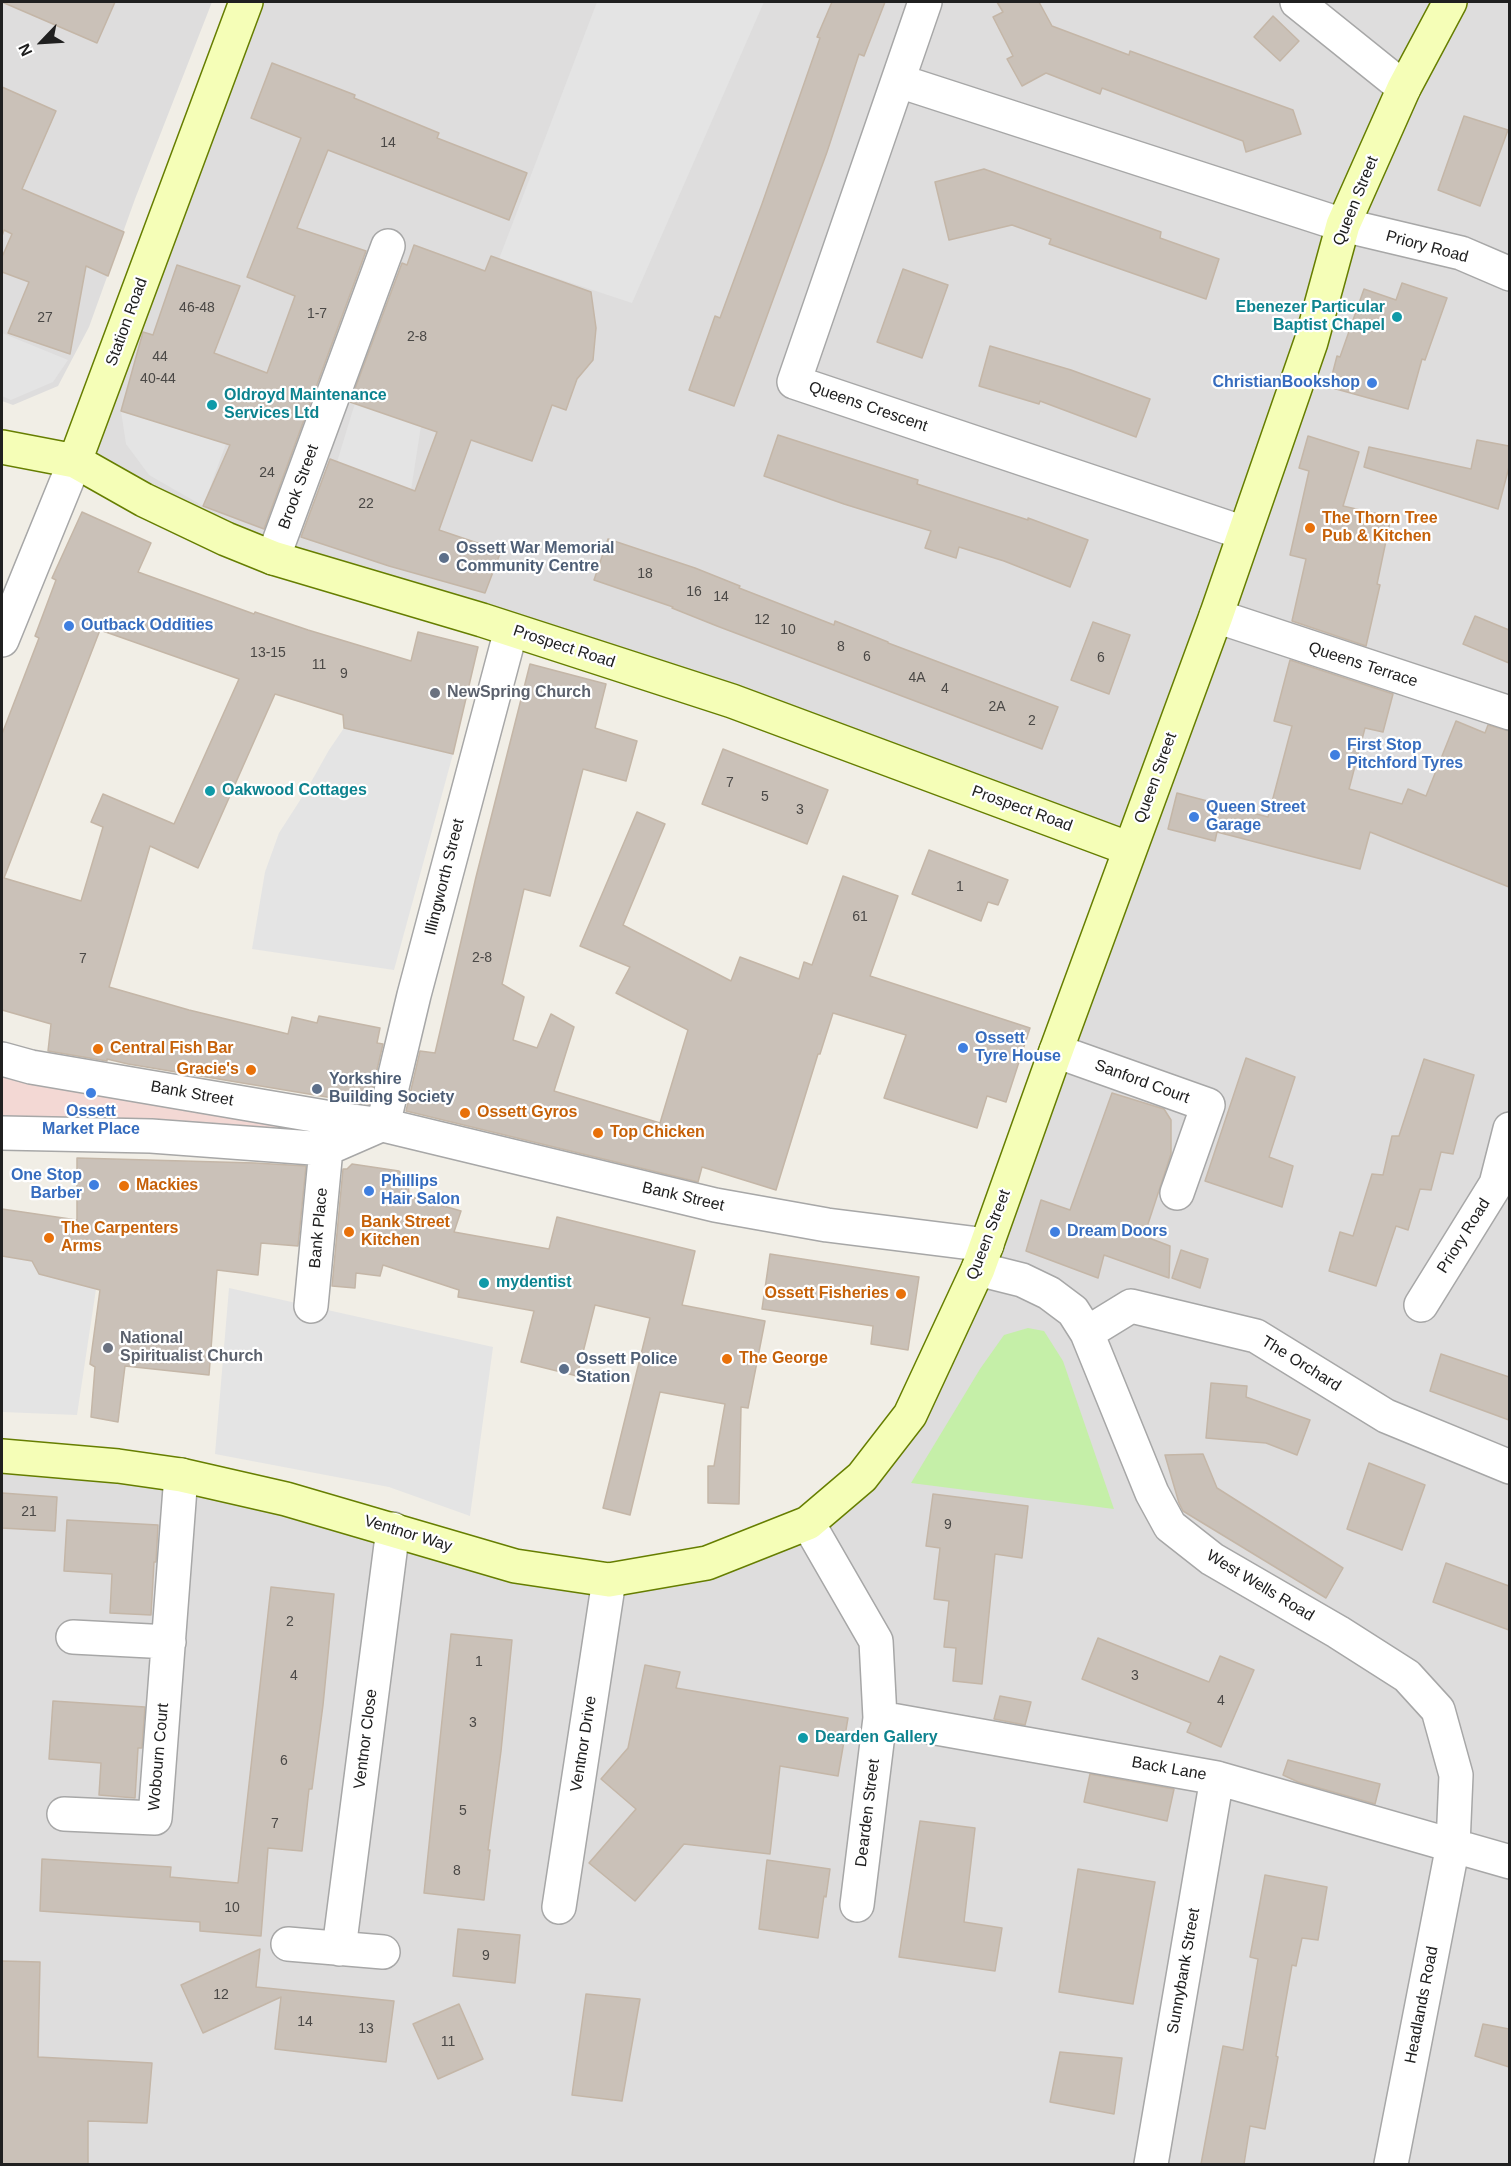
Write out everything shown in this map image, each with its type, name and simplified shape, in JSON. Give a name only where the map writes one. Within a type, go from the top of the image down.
[{"type":"street","name":"Station Road","points":[[2,640],[75,461],[246,2]]},
{"type":"street","name":"Queens Crescent","points":[[925,2],[794,382],[1244,533]]},
{"type":"street","points":[[1297,2],[1404,88]]},
{"type":"street","name":"Queen Street","points":[[808,1523],[862,1477],[910,1415],[982,1257],[1215,616],[1311,342],[1343,225],[1404,88],[1450,2]]},
{"type":"street","points":[[898,81],[1343,225]]},
{"type":"street","name":"Priory Road","points":[[1343,225],[1461,253],[1509,274]]},
{"type":"street","name":"Brook Street","points":[[273,558],[388,246]]},
{"type":"street","name":"Prospect Road","points":[[2,447],[75,461],[144,500],[273,558],[511,630],[732,701],[1130,849]]},
{"type":"street","name":"Queens Terrace","points":[[1215,616],[1509,713]]},
{"type":"street","name":"Illingworth Street","points":[[383,1125],[455,835],[511,630]]},
{"type":"street","name":"Sanford Court","points":[[1056,1051],[1208,1106],[1177,1193]]},
{"type":"street","name":"Bank Street","points":[[2,1059],[31,1067],[383,1125],[715,1205],[982,1257]]},
{"type":"street","points":[[2,1133],[152,1136],[326,1149],[383,1125]]},
{"type":"street","name":"Priory Road","points":[[1421,1305],[1503,1187],[1509,1129]]},
{"type":"street","name":"Bank Place","points":[[311,1306],[326,1149]]},
{"type":"street","name":"West Wells Road","points":[[982,1257],[1049,1293],[1073,1311],[1087,1333],[1152,1493],[1170,1526],[1212,1559],[1338,1632],[1407,1676],[1438,1710],[1456,1775],[1453,1845]]},
{"type":"street","name":"The Orchard","points":[[1087,1333],[1131,1306],[1256,1336],[1386,1416],[1509,1467]]},
{"type":"street","name":"Ventnor Way","points":[[2,1456],[181,1474],[286,1499],[515,1566],[609,1580],[707,1563],[808,1523]]},
{"type":"street","name":"Wobourn Court","points":[[64,1814],[155,1818],[181,1474]]},
{"type":"street","name":"Dearden Street","points":[[808,1523],[876,1641],[880,1718],[857,1905]]},
{"type":"street","name":"Ventnor Close","points":[[339,1949],[393,1529]]},
{"type":"street","name":"Ventnor Drive","points":[[559,1907],[609,1580]]},
{"type":"street","points":[[73,1636],[169,1642]]},
{"type":"street","name":"Back Lane","points":[[880,1718],[1217,1778],[1453,1845]]},
{"type":"street","name":"Sunnybank Street","points":[[1151,2164],[1217,1778]]},
{"type":"street","points":[[1453,1845],[1509,1862]]},
{"type":"street","name":"Headlands Road","points":[[1391,2164],[1453,1845]]},
{"type":"street","points":[[288,1944],[383,1952]]},
{"type":"shaded area","points":[[2,2],[212,2],[135,199],[89,327],[58,386],[13,405],[2,401]]},
{"type":"shaded area","points":[[254,2],[1509,2],[1509,2164],[2,2164],[2,1456],[118,1466],[609,1580],[808,1523],[910,1415],[1129,849],[273,558],[75,461]]},
{"type":"shaded area","points":[[597,2],[764,2],[632,303],[499,259]]},
{"type":"shaded area","points":[[2,333],[68,360],[53,382],[11,400],[2,396]]},
{"type":"shaded area","points":[[355,403],[421,426],[411,490],[337,462]]},
{"type":"shaded area","points":[[121,411],[226,444],[203,506],[149,475],[126,444]]},
{"type":"shaded area","points":[[344,728],[453,754],[394,970],[252,949],[265,872],[279,833]]},
{"type":"shaded area","name":"Ossett Market Place","points":[[2,1059],[331,1118],[326,1149],[2,1132]]},
{"type":"shaded area","points":[[2,1256],[32,1261],[39,1274],[96,1289],[77,1415],[2,1412]]},
{"type":"shaded area","points":[[229,1288],[493,1347],[470,1516],[389,1487],[215,1454]]},
{"type":"green space","points":[[1028,1328],[1044,1331],[1063,1361],[1114,1509],[911,1483],[980,1369],[1004,1335]]},
{"type":"building","points":[[2,2],[115,2],[97,43]]},
{"type":"building","points":[[832,2],[885,2],[864,56],[859,54],[827,152],[734,406],[689,390],[715,316],[720,318],[820,38],[817,37]]},
{"type":"building","points":[[997,2],[1039,2],[1052,26],[1129,55],[1130,51],[1293,110],[1301,134],[1246,152],[1243,141],[1102,88],[1100,94],[1046,73],[1022,86],[1007,59],[1013,56],[993,17],[1003,12]]},
{"type":"building","points":[[1273,16],[1299,41],[1280,61],[1254,37]]},
{"type":"building","points":[[272,63],[355,95],[354,98],[439,133],[437,138],[527,173],[509,220],[328,150],[297,228],[366,251],[264,529],[203,506],[230,445],[121,411],[143,332],[153,335],[177,265],[240,286],[214,353],[267,373],[295,296],[247,277],[301,138],[251,118]]},
{"type":"building","points":[[2,87],[56,111],[22,189],[124,232],[108,276],[86,266],[70,354],[8,333],[29,282],[2,272],[2,257],[12,234],[4,230],[2,236]]},
{"type":"building","points":[[1464,116],[1508,130],[1480,206],[1438,190]]},
{"type":"building","points":[[984,169],[1161,232],[1160,238],[1219,259],[1206,299],[1049,244],[1051,239],[1012,225],[949,240],[935,182]]},
{"type":"building","points":[[414,245],[485,271],[491,256],[591,292],[596,328],[593,360],[577,379],[566,410],[552,405],[532,461],[471,440],[439,530],[501,551],[485,593],[389,566],[301,537],[330,459],[415,491],[437,432],[350,402],[402,263],[407,265]]},
{"type":"building","points":[[903,269],[948,285],[922,358],[877,342]]},
{"type":"building","points":[[1402,283],[1447,298],[1425,360],[1422,359],[1408,409],[1329,387],[1337,356],[1340,357],[1364,289],[1396,300]]},
{"type":"building","points":[[990,346],[1071,370],[1150,399],[1136,437],[1040,401],[1039,404],[979,386]]},
{"type":"building","points":[[778,435],[918,480],[917,484],[1028,520],[1028,518],[1088,540],[1070,587],[1004,561],[959,547],[956,558],[925,548],[931,531],[764,476]]},
{"type":"building","points":[[1308,436],[1359,452],[1343,506],[1391,517],[1377,584],[1380,585],[1366,646],[1292,621],[1306,559],[1290,555],[1309,471],[1299,468]]},
{"type":"building","points":[[1477,440],[1509,446],[1509,467],[1498,509],[1364,467],[1369,447],[1471,469]]},
{"type":"building","points":[[82,512],[151,543],[138,572],[254,614],[255,612],[411,661],[418,632],[478,647],[453,754],[344,728],[343,715],[275,694],[198,868],[150,846],[109,987],[189,1010],[288,1034],[292,1017],[317,1023],[319,1016],[380,1028],[377,1043],[383,1044],[369,1104],[48,1051],[51,1024],[2,1010],[2,734],[39,638],[35,636],[56,580],[52,578]],"holes":[[[100,630],[239,679],[174,824],[103,794],[91,822],[103,827],[81,901],[4,878]]]},
{"type":"building","points":[[608,539],[695,568],[740,586],[739,588],[834,625],[835,621],[1058,707],[1042,749],[717,626],[673,607],[594,580]]},
{"type":"building","points":[[1475,616],[1509,630],[1509,663],[1463,644]]},
{"type":"building","points":[[1093,622],[1130,635],[1109,694],[1071,680]]},
{"type":"building","points":[[1290,660],[1393,694],[1383,732],[1365,728],[1349,789],[1402,804],[1408,789],[1426,796],[1456,721],[1485,733],[1488,725],[1509,731],[1509,887],[1370,832],[1360,869],[1217,832],[1215,841],[1168,829],[1177,793],[1268,817],[1292,726],[1274,721]]},
{"type":"building","points":[[530,664],[606,684],[595,728],[637,741],[626,781],[583,769],[550,896],[524,889],[502,984],[524,997],[513,1040],[537,1048],[551,1014],[574,1027],[554,1091],[660,1123],[688,1030],[616,993],[630,967],[580,946],[637,812],[665,824],[623,925],[731,981],[740,957],[799,979],[804,962],[812,965],[843,876],[898,896],[870,976],[1030,1028],[1006,1102],[987,1096],[977,1128],[884,1098],[906,1035],[833,1013],[776,1190],[702,1167],[698,1182],[406,1111],[420,1051],[435,1053],[476,877]]},
{"type":"building","points":[[723,749],[828,790],[807,844],[702,804]]},
{"type":"building","points":[[929,850],[1008,880],[998,905],[988,902],[981,921],[912,894]]},
{"type":"building","points":[[1246,1058],[1295,1077],[1269,1157],[1293,1166],[1282,1207],[1205,1181]]},
{"type":"building","points":[[1424,1059],[1474,1075],[1453,1154],[1441,1152],[1431,1190],[1420,1189],[1408,1230],[1396,1226],[1376,1286],[1329,1271],[1340,1232],[1353,1236],[1372,1174],[1383,1175],[1392,1136],[1399,1136]]},
{"type":"building","points":[[1112,1093],[1164,1109],[1171,1120],[1171,1154],[1144,1236],[1170,1246],[1169,1278],[1104,1255],[1098,1278],[1026,1251],[1041,1200],[1070,1210]]},
{"type":"building","points":[[77,1158],[306,1166],[298,1246],[261,1243],[258,1275],[217,1270],[209,1375],[125,1366],[118,1422],[91,1417],[95,1367],[90,1364],[100,1290],[39,1274],[32,1261],[2,1256],[2,1209],[77,1220]]},
{"type":"building","points":[[352,1164],[399,1171],[408,1180],[409,1196],[461,1211],[454,1232],[549,1249],[557,1217],[695,1251],[682,1305],[765,1321],[748,1408],[741,1407],[739,1504],[708,1503],[708,1466],[714,1466],[725,1404],[660,1392],[630,1515],[603,1508],[650,1318],[595,1305],[577,1376],[521,1362],[534,1311],[458,1297],[459,1290],[383,1265],[380,1276],[356,1273],[355,1288],[332,1286],[343,1169],[347,1169]]},
{"type":"building","points":[[1181,1250],[1208,1259],[1200,1288],[1172,1278]]},
{"type":"building","points":[[770,1254],[919,1277],[908,1350],[871,1344],[873,1326],[762,1309]]},
{"type":"building","points":[[1441,1354],[1509,1377],[1509,1420],[1430,1391]]},
{"type":"building","points":[[1211,1383],[1247,1386],[1246,1397],[1310,1420],[1297,1455],[1266,1443],[1206,1438]]},
{"type":"building","points":[[1203,1454],[1217,1488],[1343,1568],[1326,1598],[1183,1511],[1165,1455]]},
{"type":"building","points":[[1369,1463],[1425,1485],[1402,1550],[1347,1529]]},
{"type":"building","points":[[2,1493],[57,1497],[55,1531],[2,1528]]},
{"type":"building","points":[[933,1494],[1028,1506],[1022,1558],[995,1554],[982,1684],[953,1681],[956,1648],[944,1647],[949,1601],[934,1599],[940,1548],[926,1546]]},
{"type":"building","points":[[67,1520],[158,1525],[151,1615],[110,1613],[112,1574],[64,1571]]},
{"type":"building","points":[[1446,1563],[1509,1586],[1509,1630],[1433,1602]]},
{"type":"building","points":[[271,1587],[334,1594],[323,1705],[312,1789],[309,1789],[302,1851],[268,1848],[261,1936],[200,1931],[200,1922],[40,1911],[42,1859],[171,1867],[170,1877],[238,1883]]},
{"type":"building","points":[[451,1634],[512,1640],[484,1900],[424,1893]]},
{"type":"building","points":[[1098,1638],[1209,1682],[1220,1656],[1254,1670],[1221,1747],[1187,1732],[1191,1723],[1082,1679]]},
{"type":"building","points":[[645,1665],[680,1672],[676,1688],[848,1718],[838,1776],[780,1766],[770,1854],[684,1844],[635,1901],[589,1863],[636,1809],[601,1779],[628,1748]]},
{"type":"building","points":[[1000,1696],[1031,1702],[1025,1725],[994,1719]]},
{"type":"building","points":[[53,1701],[145,1707],[142,1748],[138,1748],[135,1798],[99,1795],[101,1763],[49,1759]]},
{"type":"building","points":[[1288,1760],[1380,1784],[1375,1804],[1298,1782],[1283,1775]]},
{"type":"building","points":[[1090,1774],[1174,1789],[1167,1821],[1084,1802]]},
{"type":"building","points":[[920,1821],[975,1828],[964,1922],[1002,1928],[995,1971],[899,1957]]},
{"type":"building","points":[[767,1860],[830,1869],[818,1938],[759,1929]]},
{"type":"building","points":[[1078,1869],[1155,1882],[1133,2004],[1059,1992]]},
{"type":"building","points":[[1265,1875],[1327,1887],[1318,1940],[1302,1938],[1296,1966],[1292,1965],[1265,2129],[1250,2126],[1244,2164],[1201,2164],[1223,2046],[1243,2050],[1258,1959],[1250,1957]]},
{"type":"building","points":[[458,1929],[520,1935],[515,1983],[453,1976]]},
{"type":"building","points":[[260,1949],[256,1987],[394,2001],[386,2062],[275,2049],[281,1997],[203,2033],[181,1985]]},
{"type":"building","points":[[2,1961],[40,1962],[38,2057],[152,2063],[147,2123],[88,2121],[88,2164],[2,2164]]},
{"type":"building","points":[[586,1994],[640,1999],[622,2101],[572,2095]]},
{"type":"building","points":[[459,2004],[483,2059],[438,2079],[413,2024]]},
{"type":"building","points":[[1483,2024],[1509,2029],[1509,2067],[1475,2056]]},
{"type":"building","points":[[1060,2052],[1122,2058],[1114,2114],[1050,2102]]},
{"type":"place","name":"Ebenezer Particular Baptist Chapel","points":[[1397,317]]},
{"type":"place","name":"ChristianBookshop","points":[[1372,383]]},
{"type":"place","name":"Oldroyd Maintenance Services Ltd","points":[[212,405]]},
{"type":"place","name":"The Thorn Tree Pub & Kitchen","points":[[1310,528]]},
{"type":"place","name":"Ossett War Memorial Community Centre","points":[[444,558]]},
{"type":"place","name":"Outback Oddities","points":[[69,626]]},
{"type":"place","name":"NewSpring Church","points":[[435,693]]},
{"type":"place","name":"First Stop Pitchford Tyres","points":[[1335,755]]},
{"type":"place","name":"Oakwood Cottages","points":[[210,791]]},
{"type":"place","name":"Queen Street Garage","points":[[1194,817]]},
{"type":"place","name":"Ossett Tyre House","points":[[963,1048]]},
{"type":"place","name":"Central Fish Bar","points":[[98,1049]]},
{"type":"place","name":"Gracie's","points":[[251,1070]]},
{"type":"place","name":"Yorkshire Building Society","points":[[317,1089]]},
{"type":"place","name":"Ossett Market Place","points":[[91,1093]]},
{"type":"place","name":"Ossett Gyros","points":[[465,1113]]},
{"type":"place","name":"Top Chicken","points":[[598,1133]]},
{"type":"place","name":"One Stop Barber","points":[[94,1185]]},
{"type":"place","name":"Mackies","points":[[124,1186]]},
{"type":"place","name":"Phillips Hair Salon","points":[[369,1191]]},
{"type":"place","name":"Bank Street Kitchen","points":[[349,1232]]},
{"type":"place","name":"Dream Doors","points":[[1055,1232]]},
{"type":"place","name":"The Carpenters Arms","points":[[49,1238]]},
{"type":"place","name":"mydentist","points":[[484,1283]]},
{"type":"place","name":"Ossett Fisheries","points":[[901,1294]]},
{"type":"place","name":"National Spiritualist Church","points":[[108,1348]]},
{"type":"place","name":"The George","points":[[727,1359]]},
{"type":"place","name":"Ossett Police Station","points":[[564,1369]]},
{"type":"place","name":"Dearden Gallery","points":[[803,1738]]}]
